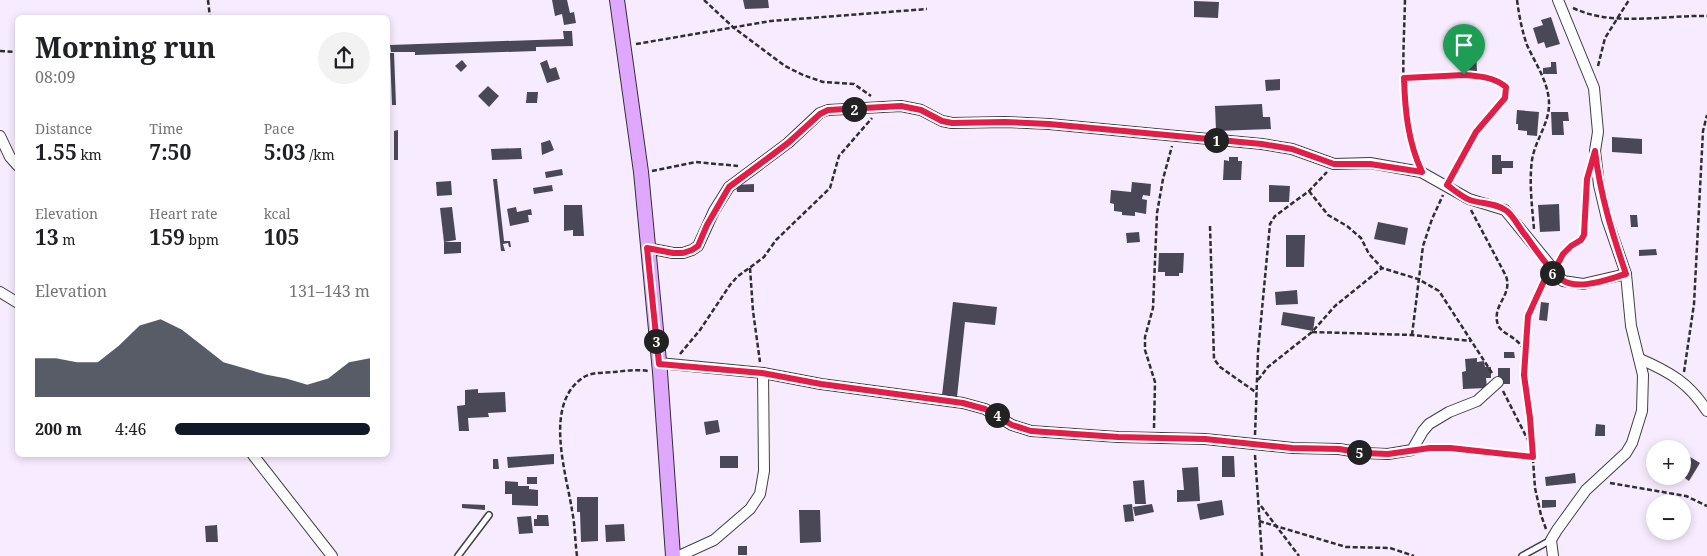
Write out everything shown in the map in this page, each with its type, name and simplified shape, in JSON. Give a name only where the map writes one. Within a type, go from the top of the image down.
[{"type":"street","points":[[617,0],[641,172],[659,368],[673,556]]},
{"type":"street","points":[[1554,556],[1551,540],[1573,506],[1626,453],[1632,443],[1642,411],[1643,375],[1631,326],[1626,274],[1599,185],[1595,151],[1598,132],[1594,88],[1562,2]]},
{"type":"street","points":[[647,248],[683,253],[698,246],[710,218],[729,187],[788,143],[820,114],[828,110],[901,106],[912,108],[942,121],[952,123],[1005,122],[1049,124],[1276,146],[1334,164],[1370,164],[1422,172],[1469,199],[1505,210],[1563,281],[1576,284],[1599,281],[1626,274]]},
{"type":"street","points":[[0,136],[10,157],[15,163]]},
{"type":"street","points":[[0,292],[15,301]]},
{"type":"street","points":[[1640,359],[1683,381],[1707,411]]},
{"type":"street","points":[[659,368],[674,364],[762,373],[821,384],[963,403],[985,409],[1012,425],[1031,431],[1118,437],[1205,439],[1380,453],[1399,453],[1412,450],[1429,424],[1449,412],[1476,401],[1498,382]]},
{"type":"street","points":[[679,556],[714,540],[750,509],[760,494],[764,471],[762,373]]},
{"type":"street","points":[[255,457],[332,556]]},
{"type":"lane","points":[[458,556],[489,515]]},
{"type":"lane","points":[[1522,556],[1551,540]]},
{"type":"path","points":[[208,0],[210,15]]},
{"type":"path","points":[[674,364],[680,353],[700,330],[730,285],[764,258],[776,240],[830,188],[839,156],[881,108],[854,84],[824,82],[785,66],[734,28],[704,0]]},
{"type":"path","points":[[1405,0],[1405,108],[1411,143],[1422,172]]},
{"type":"path","points":[[1517,0],[1527,43],[1541,72],[1547,89],[1549,103],[1547,120],[1532,158],[1532,201],[1536,248]]},
{"type":"path","points":[[1594,88],[1602,47],[1629,0]]},
{"type":"path","points":[[1562,2],[1592,15],[1618,18],[1707,16]]},
{"type":"path","points":[[623,46],[771,22],[927,9]]},
{"type":"path","points":[[0,51],[15,52]]},
{"type":"path","points":[[1404,78],[1464,75],[1483,77],[1501,83],[1506,87],[1505,98],[1476,132],[1447,185],[1432,219],[1423,246],[1412,335]]},
{"type":"path","points":[[1683,381],[1694,304],[1703,132],[1707,115]]},
{"type":"path","points":[[1154,437],[1155,382],[1145,350],[1145,337],[1153,308],[1157,213],[1163,180],[1175,136]]},
{"type":"path","points":[[641,172],[669,169],[680,164],[696,162],[754,168]]},
{"type":"path","points":[[1262,556],[1255,444],[1257,382],[1270,224],[1275,216],[1309,191],[1334,164]]},
{"type":"path","points":[[1551,540],[1541,515],[1535,488],[1530,418],[1524,375],[1526,353],[1531,307],[1544,281],[1554,271],[1563,254],[1581,240],[1584,235],[1587,179]]},
{"type":"path","points":[[1309,191],[1328,215],[1347,226],[1360,238],[1369,254],[1382,268],[1418,279],[1439,291],[1498,382],[1532,448]]},
{"type":"path","points":[[1469,199],[1471,210],[1502,268],[1508,285],[1496,315],[1498,326],[1501,331],[1518,340],[1526,353]]},
{"type":"path","points":[[1210,226],[1214,359],[1220,367],[1257,393]]},
{"type":"path","points":[[750,268],[754,318],[762,373]]},
{"type":"path","points":[[1257,382],[1268,367],[1312,332],[1335,306],[1382,268]]},
{"type":"path","points":[[1312,332],[1412,335],[1472,341]]},
{"type":"path","points":[[576,556],[572,513],[561,454],[559,428],[563,407],[577,382],[586,376],[597,373],[659,368]]},
{"type":"path","points":[[1412,450],[1450,448],[1533,457]]},
{"type":"path","points":[[1599,479],[1633,488],[1686,496],[1707,506]]},
{"type":"path","points":[[1260,504],[1299,556]]},
{"type":"path","points":[[1259,521],[1346,547],[1390,548],[1414,556]]},
{"type":"building","points":[[552,0],[567,0],[570,13],[574,12],[576,23],[564,25],[562,14],[555,16]]},
{"type":"building","points":[[743,0],[768,0],[769,8],[745,9]]},
{"type":"building","points":[[1194,1],[1219,2],[1218,18],[1194,17]]},
{"type":"building","points":[[1551,17],[1560,44],[1546,48],[1544,42],[1538,44],[1533,28],[1543,25],[1541,20]]},
{"type":"building","points":[[563,31],[572,31],[573,46],[536,47],[536,51],[415,55],[415,52],[391,52],[390,45],[564,39]]},
{"type":"building","points":[[1466,49],[1476,49],[1477,72],[1467,72]]},
{"type":"building","points":[[390,53],[394,53],[396,105],[392,105]]},
{"type":"building","points":[[462,60],[467,66],[461,72],[455,66]]},
{"type":"building","points":[[547,60],[550,69],[556,67],[560,79],[547,83],[540,63]]},
{"type":"building","points":[[1551,62],[1556,62],[1557,74],[1543,74],[1543,68],[1551,67]]},
{"type":"building","points":[[1280,79],[1280,90],[1266,91],[1265,80]]},
{"type":"building","points":[[488,86],[499,96],[489,107],[478,96]]},
{"type":"building","points":[[527,92],[538,92],[537,103],[526,103]]},
{"type":"building","points":[[1262,104],[1263,117],[1270,117],[1271,129],[1216,131],[1215,106]]},
{"type":"building","points":[[1517,110],[1539,112],[1537,136],[1527,135],[1527,131],[1518,130],[1518,124],[1516,124]]},
{"type":"building","points":[[1551,112],[1568,112],[1569,121],[1563,121],[1564,135],[1552,135]]},
{"type":"building","points":[[398,130],[398,160],[394,160],[394,131]]},
{"type":"building","points":[[1612,137],[1642,139],[1642,154],[1612,152]]},
{"type":"building","points":[[550,140],[554,150],[542,155],[541,143]]},
{"type":"building","points":[[521,148],[522,159],[492,160],[491,149]]},
{"type":"building","points":[[1492,155],[1501,155],[1501,161],[1513,161],[1513,168],[1502,168],[1502,174],[1492,174]]},
{"type":"building","points":[[1229,157],[1238,157],[1238,161],[1242,161],[1241,180],[1223,180],[1224,160],[1229,161]]},
{"type":"building","points":[[562,169],[563,175],[546,178],[545,172]]},
{"type":"building","points":[[493,179],[497,179],[504,241],[510,241],[511,247],[509,247],[508,243],[503,244],[505,251],[501,251]]},
{"type":"building","points":[[451,181],[452,195],[437,196],[436,182]]},
{"type":"building","points":[[1132,182],[1151,184],[1150,196],[1143,195],[1142,199],[1147,200],[1146,214],[1135,212],[1135,216],[1122,215],[1122,212],[1114,211],[1114,204],[1110,203],[1111,190],[1131,192]]},
{"type":"building","points":[[754,184],[754,192],[737,192],[736,185]]},
{"type":"building","points":[[552,185],[553,191],[534,194],[533,188]]},
{"type":"building","points":[[1269,185],[1290,186],[1289,202],[1269,202]]},
{"type":"building","points":[[1559,204],[1560,231],[1540,232],[1538,205]]},
{"type":"building","points":[[564,205],[582,205],[584,236],[573,236],[573,230],[564,231]]},
{"type":"building","points":[[452,207],[456,240],[444,242],[440,208]]},
{"type":"building","points":[[516,207],[517,212],[531,209],[532,215],[528,215],[529,222],[510,226],[507,209]]},
{"type":"building","points":[[1630,215],[1637,215],[1638,227],[1631,227]]},
{"type":"building","points":[[1378,222],[1408,228],[1405,245],[1374,239]]},
{"type":"building","points":[[1139,232],[1140,242],[1127,243],[1126,233]]},
{"type":"building","points":[[1286,235],[1305,235],[1304,267],[1286,267]]},
{"type":"building","points":[[444,242],[461,242],[461,253],[444,254]]},
{"type":"building","points":[[1656,249],[1657,255],[1639,256],[1639,250]]},
{"type":"building","points":[[1159,253],[1184,253],[1183,273],[1179,273],[1179,276],[1165,276],[1165,272],[1158,272]]},
{"type":"building","points":[[1297,290],[1298,304],[1276,305],[1275,292]]},
{"type":"building","points":[[953,302],[997,307],[995,325],[965,322],[957,397],[942,395]]},
{"type":"building","points":[[1541,302],[1549,303],[1547,321],[1539,320]]},
{"type":"building","points":[[1283,312],[1315,317],[1313,331],[1281,325]]},
{"type":"building","points":[[1504,352],[1514,352],[1515,358],[1504,358]]},
{"type":"building","points":[[1477,358],[1477,362],[1484,361],[1485,367],[1491,367],[1491,378],[1486,378],[1487,388],[1463,389],[1462,372],[1466,371],[1465,359]]},
{"type":"building","points":[[1498,368],[1510,368],[1510,384],[1498,384]]},
{"type":"building","points":[[478,389],[478,393],[505,392],[506,412],[488,413],[489,417],[468,418],[469,431],[459,431],[457,406],[465,405],[465,390]]},
{"type":"building","points":[[718,420],[720,432],[706,435],[704,422]]},
{"type":"building","points":[[1596,424],[1605,425],[1605,436],[1595,436]]},
{"type":"building","points":[[554,454],[554,464],[508,468],[507,457]]},
{"type":"building","points":[[720,456],[738,456],[738,468],[720,468]]},
{"type":"building","points":[[1222,456],[1234,456],[1235,477],[1222,477]]},
{"type":"building","points":[[1691,458],[1700,463],[1691,478]]},
{"type":"building","points":[[493,459],[498,459],[499,469],[493,469]]},
{"type":"building","points":[[1198,467],[1200,501],[1177,502],[1177,490],[1184,490],[1182,468]]},
{"type":"building","points":[[1575,473],[1576,483],[1546,486],[1545,477]]},
{"type":"building","points":[[527,477],[537,477],[537,484],[527,484]]},
{"type":"building","points":[[1144,480],[1146,504],[1135,504],[1133,481]]},
{"type":"building","points":[[505,481],[518,482],[518,486],[529,486],[529,489],[538,490],[538,506],[512,505],[512,494],[505,494]]},
{"type":"building","points":[[577,497],[598,497],[598,541],[581,542],[580,512],[577,512]]},
{"type":"building","points":[[1222,500],[1224,515],[1200,520],[1197,504]]},
{"type":"building","points":[[1542,500],[1556,500],[1556,507],[1542,508]]},
{"type":"building","points":[[462,504],[485,505],[485,510],[462,508]]},
{"type":"building","points":[[1132,504],[1134,521],[1125,522],[1123,505]]},
{"type":"building","points":[[1152,504],[1154,512],[1135,516],[1133,507]]},
{"type":"building","points":[[799,510],[820,510],[821,542],[800,543]]},
{"type":"building","points":[[537,515],[548,515],[549,526],[534,526],[534,519],[537,519]]},
{"type":"building","points":[[531,516],[533,533],[519,534],[517,517]]},
{"type":"building","points":[[624,524],[625,541],[606,542],[605,525]]},
{"type":"building","points":[[217,525],[218,542],[206,542],[205,526]]},
{"type":"building","points":[[738,546],[747,546],[747,555],[738,555]]},
{"type":"route","points":[[1464,75],[1404,78],[1405,108],[1411,143],[1422,172],[1370,164],[1334,164],[1292,149],[1262,144],[1049,124],[1005,122],[952,123],[942,121],[921,110],[901,106],[828,110],[820,114],[788,143],[729,187],[707,225],[698,246],[683,253],[647,248],[659,364],[762,373],[793,377],[821,384],[963,403],[985,409],[1012,425],[1031,431],[1118,437],[1205,439],[1292,448],[1339,449],[1364,453],[1388,454],[1430,448],[1450,448],[1533,457],[1524,375],[1528,316],[1544,281],[1554,271],[1563,254],[1581,240],[1584,235],[1588,170],[1595,151],[1599,185],[1626,274],[1583,284],[1570,284],[1563,281],[1558,277],[1554,271],[1543,258],[1536,248],[1525,235],[1511,216],[1505,210],[1469,199],[1447,185],[1476,132],[1505,98],[1506,93],[1506,87],[1501,83],[1483,77],[1464,75]]}]
